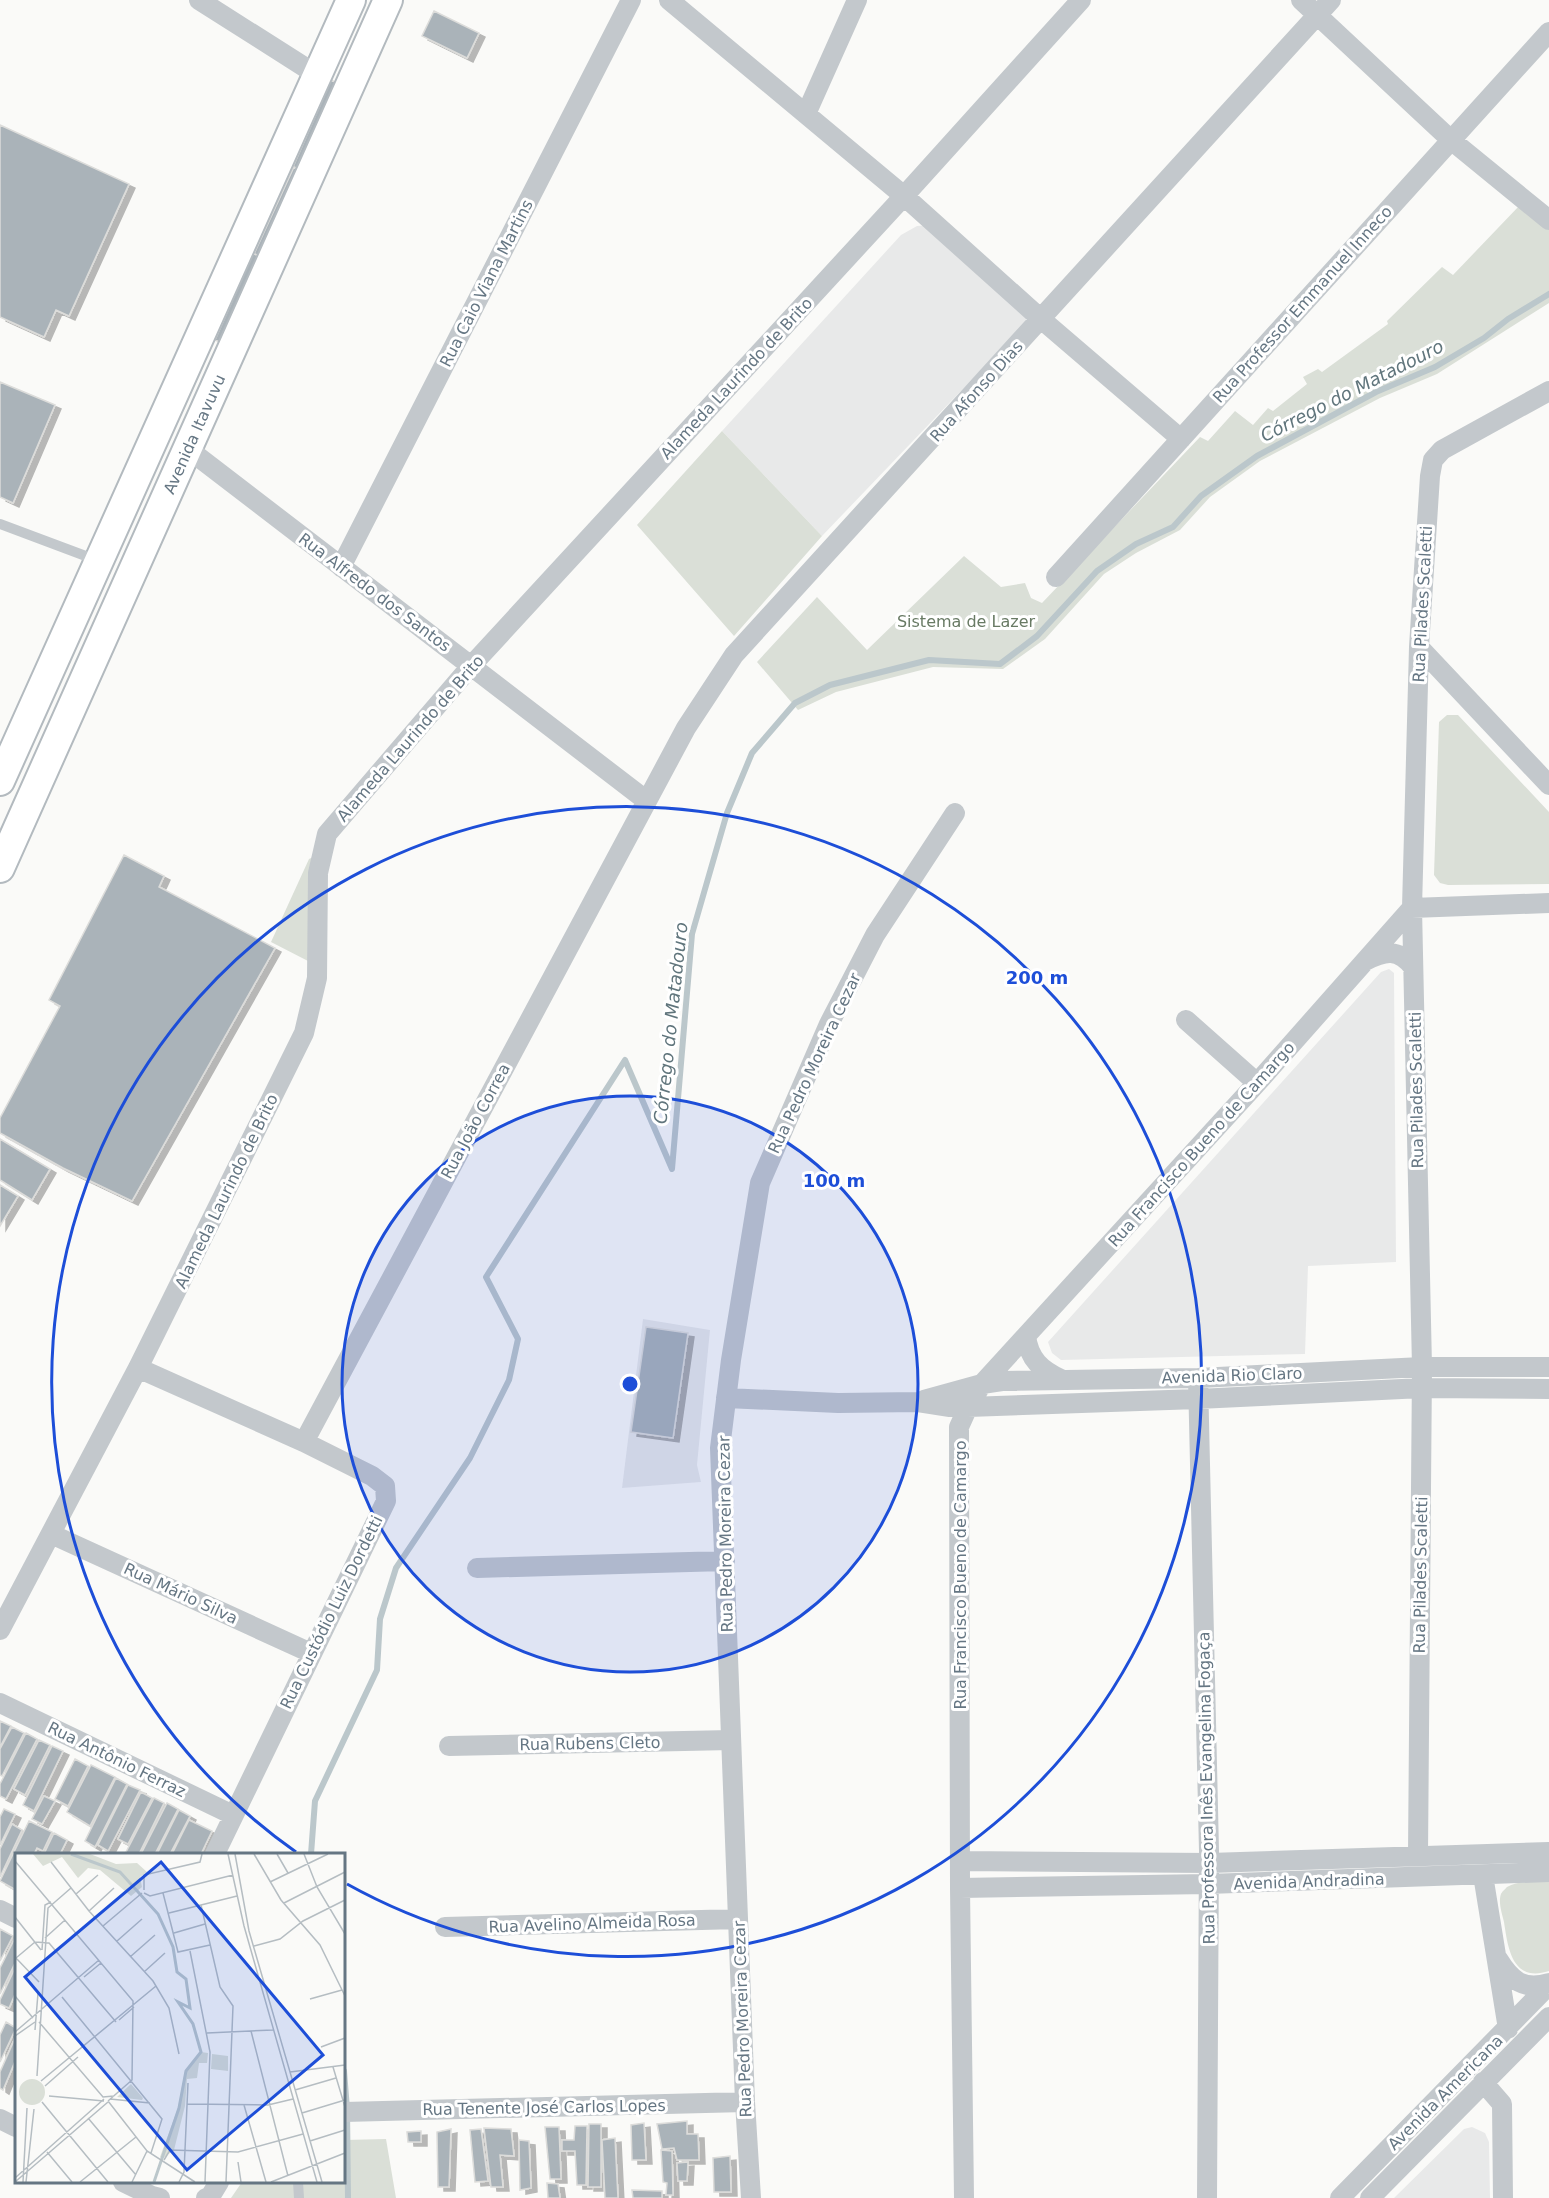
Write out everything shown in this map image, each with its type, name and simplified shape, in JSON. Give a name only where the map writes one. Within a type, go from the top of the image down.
[{"type":"main road","name":"Avenida Itavuvu","points":[[0,781],[351,0]]},
{"type":"main road","name":"Avenida Itavuvu","points":[[0,868],[388,0]]},
{"type":"street","points":[[199,0],[317,75]]},
{"type":"street","name":"Rua Caio Viana Martins","points":[[341,567],[631,0]]},
{"type":"street","points":[[669,0],[904,196],[1180,439]]},
{"type":"street","points":[[806,114],[857,0]]},
{"type":"street","name":"Alameda Laurindo de Brito","points":[[0,1630],[138,1368],[304,1033],[317,978],[318,873],[327,834],[471,666],[904,196],[1081,0]]},
{"type":"street","points":[[1302,0],[1324,7],[1451,140],[1549,220]]},
{"type":"street","name":"Rua Afonso Dias","points":[[647,801],[686,728],[734,655],[1324,7]]},
{"type":"street","name":"Rua Professor Emmanuel Inneco","points":[[1056,577],[1549,32]]},
{"type":"street","name":"Rua Pilades Scaletti","points":[[1418,1855],[1422,1367],[1412,908],[1419,647],[1430,476],[1433,460],[1442,450],[1549,391]]},
{"type":"street","name":"Rua Alfredo dos Santos","points":[[188,449],[647,801]]},
{"type":"street","points":[[1419,647],[1549,785]]},
{"type":"street","points":[[1418,695],[1422,686],[1428,682],[1437,680],[1453,684]]},
{"type":"street","name":"Rua João Correa","points":[[304,1442],[647,801]]},
{"type":"street","name":"Rua Pedro Moreira Cezar","points":[[751,2198],[745,2102],[720,1448],[726,1398],[760,1183],[829,1024],[875,934],[955,813]]},
{"type":"street","points":[[1412,908],[1549,903]]},
{"type":"street","name":"Rua Francisco Bueno de Camargo","points":[[964,2198],[960,1888],[959,1427],[982,1384],[1257,1083],[1412,908]]},
{"type":"street","points":[[1365,961],[1378,955],[1393,953],[1402,955],[1413,967]]},
{"type":"street","points":[[1186,1020],[1257,1083]]},
{"type":"street","points":[[1026,1336],[1029,1352],[1037,1364],[1046,1372],[1061,1379]]},
{"type":"street","name":"Avenida Rio Claro","points":[[918,1402],[982,1384],[1002,1381],[1198,1378],[1422,1367],[1549,1367]]},
{"type":"street","name":"Rua Custódio Luiz Dordetti","points":[[138,1368],[304,1442],[372,1476],[385,1486],[386,1501],[215,1853]]},
{"type":"street","name":"Rua Professora Inês Evangelina Fogaça","points":[[1198,1378],[1209,1863],[1208,2198]]},
{"type":"street","name":"Avenida Rio Claro","points":[[726,1398],[838,1403],[918,1402],[968,1407],[1422,1388],[1549,1389]]},
{"type":"street","name":"Rua Mário Silva","points":[[51,1534],[311,1653]]},
{"type":"street","points":[[477,1568],[725,1561]]},
{"type":"street","name":"Rua Antônio Ferraz","points":[[0,1703],[234,1815]]},
{"type":"street","name":"Rua Rubens Cleto","points":[[449,1746],[731,1740]]},
{"type":"street","name":"Avenida Andradina","points":[[961,1861],[1209,1863],[1549,1852]]},
{"type":"street","name":"Avenida Andradina","points":[[960,1888],[1208,1884],[1549,1872]]},
{"type":"street","points":[[1483,1875],[1508,2029]]},
{"type":"street","points":[[0,1910],[15,1918]]},
{"type":"street","name":"Rua Avelino Almeida Rosa","points":[[445,1927],[738,1919]]},
{"type":"street","points":[[1496,1957],[1512,1978],[1525,1985],[1537,1987],[1549,1984]]},
{"type":"street","name":"Avenida Americana","points":[[1340,2198],[1508,2029],[1549,1984]]},
{"type":"street","name":"Avenida Americana","points":[[1370,2198],[1549,2017]]},
{"type":"street","points":[[1483,2082],[1502,2104],[1503,2198]]},
{"type":"street","name":"Rua Tenente José Carlos Lopes","points":[[345,2112],[745,2102]]},
{"type":"street","points":[[0,2119],[15,2126]]},
{"type":"street","points":[[127,2183],[160,2198]]},
{"type":"street","points":[[206,2198],[210,2197],[218,2183]]},
{"type":"lane","points":[[0,524],[99,561]]},
{"type":"lane","points":[[297,2183],[299,2198]]},
{"type":"shaded area","points":[[930,225],[1027,317],[1024,325],[822,536],[722,431],[901,235],[917,226]]},
{"type":"shaded area","points":[[1389,969],[1394,973],[1396,1262],[1308,1266],[1305,1354],[1061,1360],[1052,1353],[1048,1342],[1381,972]]},
{"type":"shaded area","points":[[643,1319],[710,1330],[697,1465],[701,1482],[622,1488]]},
{"type":"shaded area","points":[[1472,2127],[1485,2133],[1489,2142],[1490,2198],[1394,2198],[1464,2129]]},
{"type":"green space","name":"Sistema de Lazer","points":[[1520,205],[1549,229],[1549,303],[1437,374],[1380,398],[1260,461],[1210,497],[1180,530],[1136,553],[1104,574],[1045,639],[1003,669],[933,667],[836,692],[798,710],[757,662],[817,597],[867,650],[964,556],[1001,587],[1025,583],[1031,598],[1042,603],[1200,437],[1208,441],[1235,411],[1253,425],[1268,408],[1273,411],[1307,384],[1303,377],[1318,369],[1322,372],[1388,324],[1387,321],[1442,267],[1453,275]]},
{"type":"green space","points":[[722,431],[822,536],[734,636],[637,525]]},
{"type":"green space","points":[[1447,715],[1458,715],[1549,812],[1549,884],[1448,885],[1440,883],[1434,875],[1439,722]]},
{"type":"green space","points":[[313,857],[308,961],[271,942],[309,859]]},
{"type":"green space","points":[[1549,1882],[1549,1971],[1527,1972],[1514,1961],[1510,1952],[1500,1897],[1507,1887],[1517,1883]]},
{"type":"green space","points":[[386,2139],[396,2198],[231,2198],[241,2183],[345,2183],[345,2140]]},
{"type":"building","points":[[434,11],[479,33],[467,58],[422,36]]},
{"type":"building","points":[[331,80],[341,85],[303,171],[293,167]]},
{"type":"building","points":[[0,125],[129,184],[69,316],[56,310],[44,337],[0,317]]},
{"type":"building","points":[[294,167],[301,170],[262,257],[254,254]]},
{"type":"building","points":[[253,253],[263,258],[225,344],[215,340]]},
{"type":"building","points":[[0,382],[55,405],[13,503],[0,497]]},
{"type":"building","points":[[124,855],[164,876],[159,887],[275,948],[132,1201],[63,1168],[0,1133],[0,1118],[60,1006],[49,1000]]},
{"type":"building","points":[[0,1139],[50,1169],[32,1200],[0,1180]]},
{"type":"building","points":[[0,1185],[18,1196],[0,1226]]},
{"type":"building","points":[[646,1327],[688,1333],[673,1438],[631,1432]]},
{"type":"building","points":[[0,1721],[11,1726],[0,1747]]},
{"type":"building","points":[[12,1727],[24,1733],[2,1776],[0,1775],[0,1749]]},
{"type":"building","points":[[26,1733],[37,1739],[6,1799],[0,1796],[0,1784]]},
{"type":"building","points":[[39,1740],[50,1745],[25,1795],[14,1789]]},
{"type":"building","points":[[52,1746],[63,1751],[34,1811],[23,1805]]},
{"type":"building","points":[[75,1759],[88,1766],[68,1806],[55,1799]]},
{"type":"building","points":[[91,1765],[115,1777],[90,1826],[67,1812]]},
{"type":"building","points":[[116,1778],[127,1784],[95,1847],[85,1841]]},
{"type":"building","points":[[128,1785],[140,1790],[108,1851],[98,1845]]},
{"type":"building","points":[[141,1792],[152,1798],[128,1844],[118,1839]]},
{"type":"building","points":[[44,1796],[55,1801],[42,1824],[32,1819]]},
{"type":"building","points":[[154,1798],[164,1803],[139,1853],[126,1853]]},
{"type":"building","points":[[167,1803],[178,1809],[156,1853],[142,1853]]},
{"type":"building","points":[[4,1809],[15,1814],[0,1845],[0,1817]]},
{"type":"building","points":[[179,1810],[190,1816],[171,1853],[158,1853]]},
{"type":"building","points":[[189,1820],[212,1831],[201,1853],[172,1853]]},
{"type":"building","points":[[29,1821],[52,1832],[43,1851],[37,1848],[34,1853],[15,1853],[15,1889],[0,1881]]},
{"type":"building","points":[[12,1824],[22,1830],[0,1877],[0,1849]]},
{"type":"building","points":[[54,1833],[67,1840],[60,1853],[44,1853]]},
{"type":"building","points":[[0,1929],[13,1936],[0,1961]]},
{"type":"building","points":[[15,1938],[15,1963],[0,1994],[0,1968]]},
{"type":"building","points":[[15,1968],[15,1994],[9,2008],[0,2004]]},
{"type":"building","points":[[6,2022],[15,2027],[0,2062],[0,2035]]},
{"type":"building","points":[[15,2038],[15,2061],[3,2090],[0,2088],[0,2072]]},
{"type":"building","points":[[687,2121],[687,2134],[698,2134],[699,2160],[677,2160],[674,2148],[662,2149],[657,2124]]},
{"type":"building","points":[[644,2123],[646,2160],[632,2160],[631,2125]]},
{"type":"building","points":[[589,2124],[601,2124],[601,2187],[588,2187]]},
{"type":"building","points":[[575,2126],[587,2126],[586,2185],[577,2185],[575,2151],[562,2151],[562,2140],[574,2140]]},
{"type":"building","points":[[545,2127],[559,2127],[561,2179],[550,2179]]},
{"type":"building","points":[[484,2128],[511,2129],[514,2156],[500,2155],[503,2187],[491,2187]]},
{"type":"building","points":[[451,2129],[449,2187],[438,2187],[437,2132]]},
{"type":"building","points":[[481,2129],[488,2181],[475,2182],[470,2130]]},
{"type":"building","points":[[421,2131],[421,2142],[408,2142],[407,2132]]},
{"type":"building","points":[[615,2138],[618,2198],[605,2198],[602,2140]]},
{"type":"building","points":[[519,2140],[529,2141],[531,2188],[520,2190]]},
{"type":"building","points":[[661,2150],[672,2151],[673,2195],[666,2195],[667,2183],[663,2182]]},
{"type":"building","points":[[730,2156],[731,2192],[714,2192],[713,2158]]},
{"type":"building","points":[[688,2162],[687,2181],[678,2181],[677,2163]]},
{"type":"building","points":[[547,2183],[558,2184],[560,2198],[548,2198]]},
{"type":"building","points":[[632,2190],[662,2191],[662,2198],[633,2198]]},
{"type":"waterway","name":"Córrego do Matadouro","points":[[311,1853],[315,1801],[377,1670],[380,1619],[396,1568],[470,1458],[509,1380],[518,1339],[486,1277],[625,1060],[672,1169],[692,934],[727,813],[752,753],[795,703],[830,685],[929,660],[1000,664],[1037,636],[1097,571],[1136,544],[1173,527],[1201,496],[1257,456],[1376,392],[1435,367],[1484,338],[1508,319],[1549,294]]},
{"type":"waterway","name":"Córrego do Matadouro","points":[[345,2084],[348,2198]]}]
